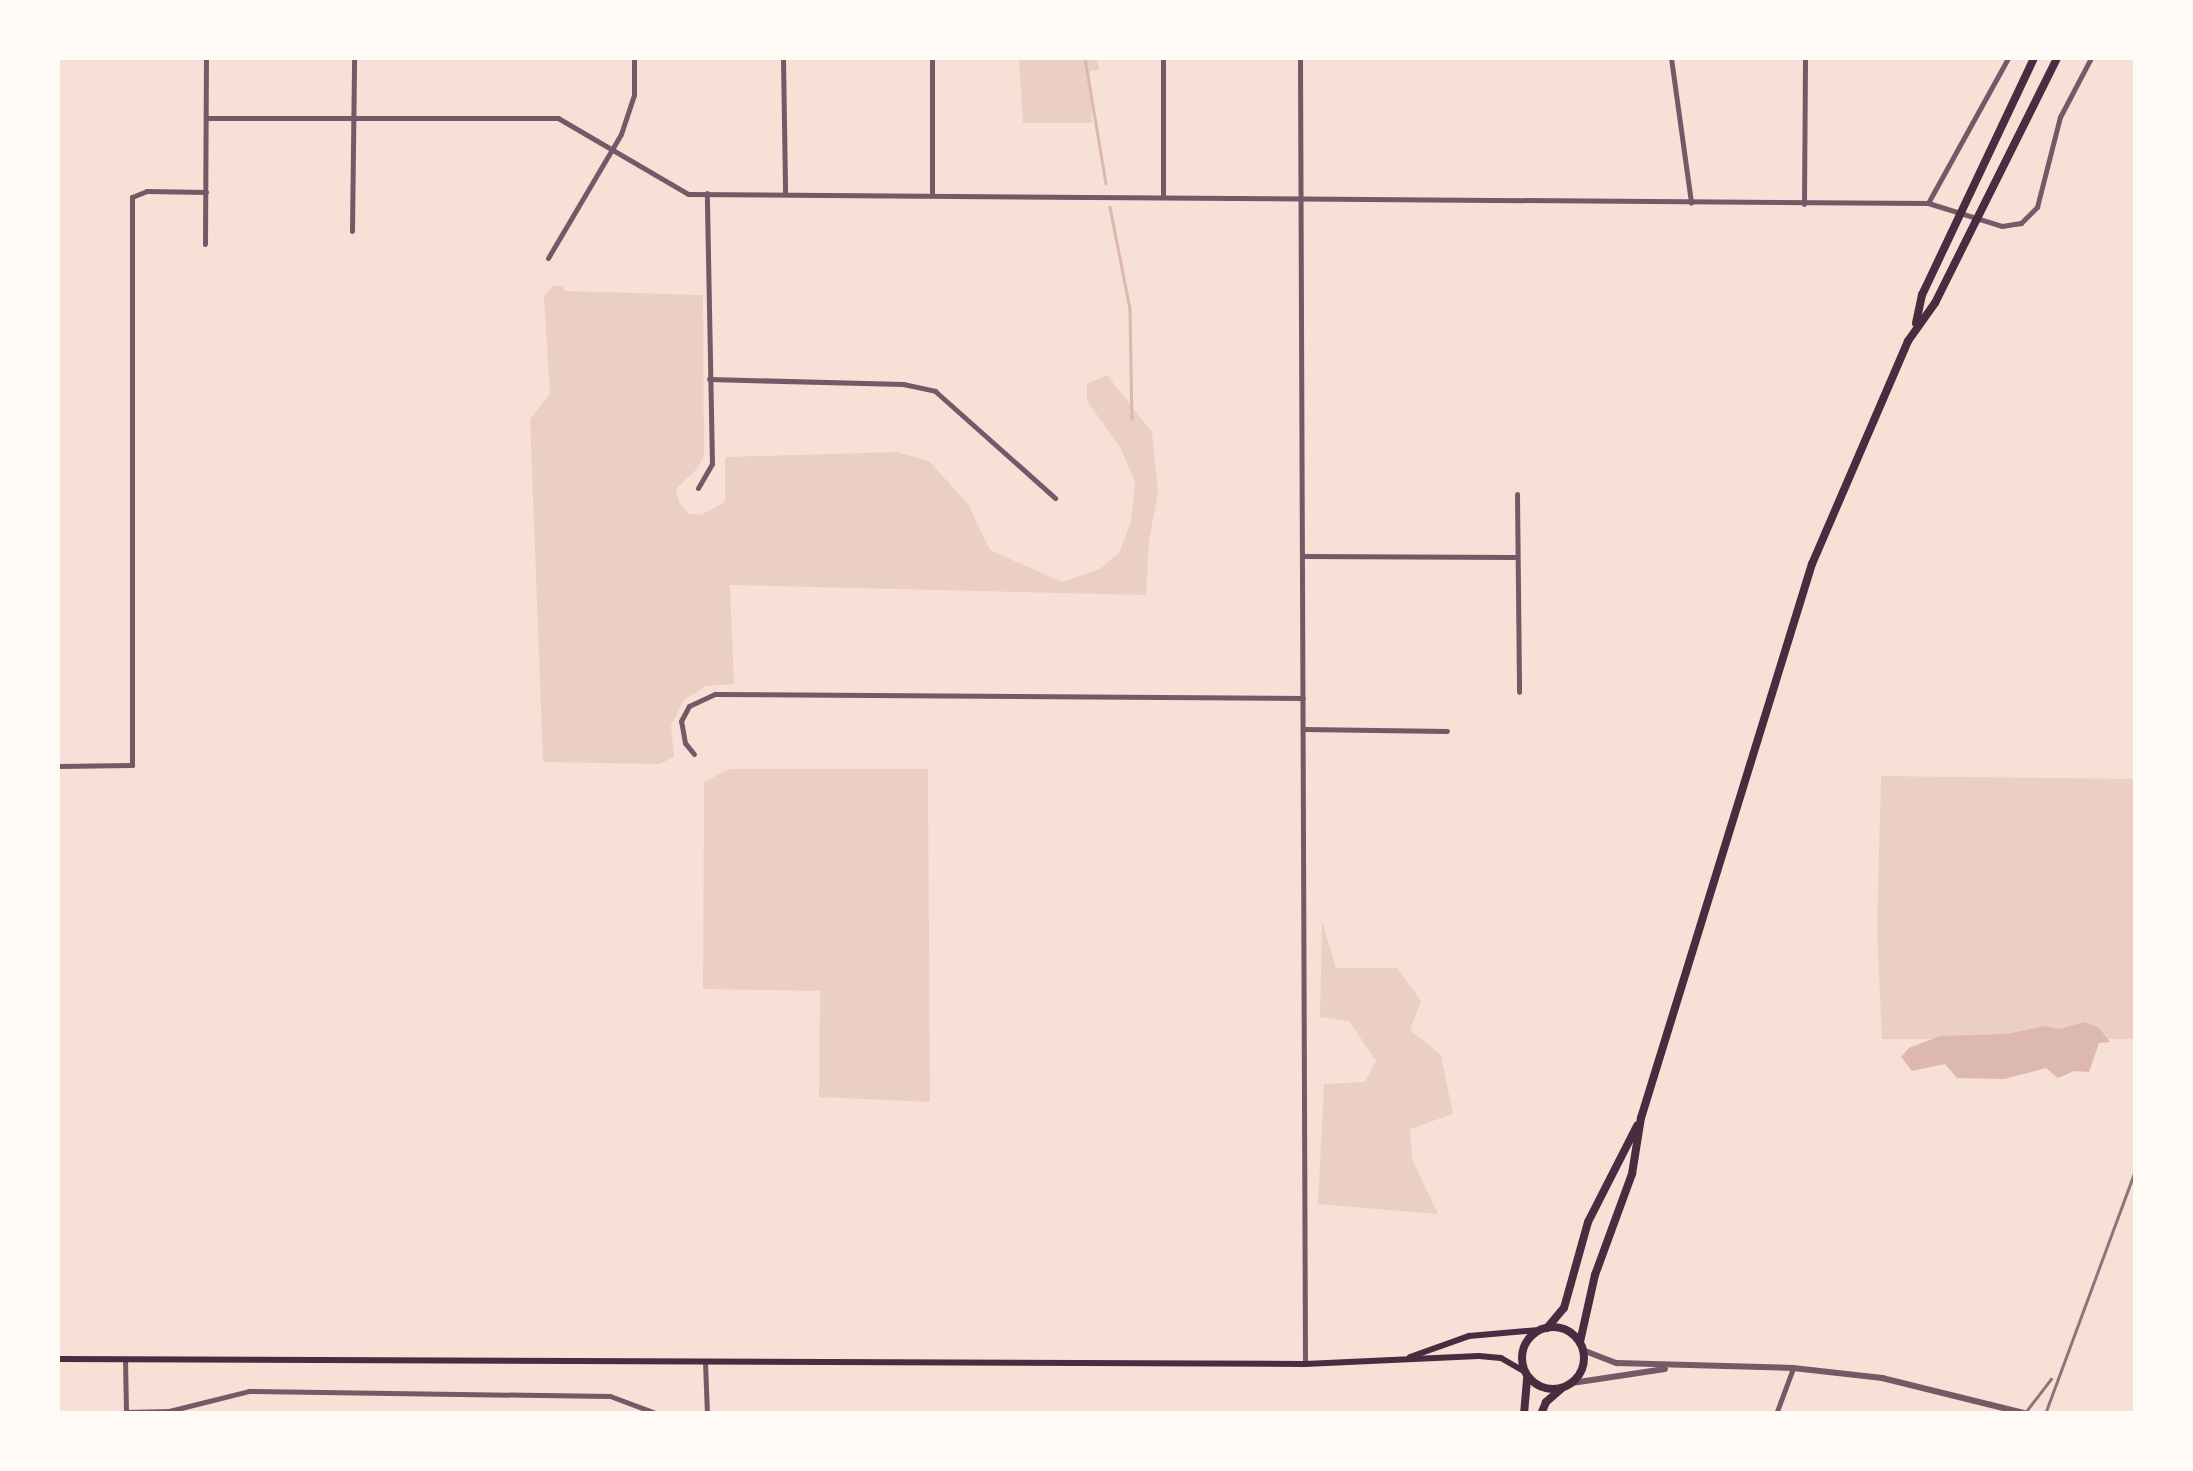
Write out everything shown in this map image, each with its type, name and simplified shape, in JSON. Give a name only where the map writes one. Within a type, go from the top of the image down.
[{"type":"main road","points":[[1542,1414],[1546,1402],[1572,1383],[1582,1367],[1595,1274],[1632,1174],[1641,1118],[1812,564],[1914,327],[1922,296],[2034,58]]},
{"type":"main road","points":[[1914,327],[1935,303],[2057,58]]},
{"type":"main road","points":[[1524,1414],[1524,1346],[1564,1308],[1588,1222],[1641,1118]]},
{"type":"main road","points":[[1404,1359],[1469,1336],[1543,1329],[1568,1332],[1582,1346]]},
{"type":"main road","points":[[58,1359],[1305,1364],[1501,1358],[1542,1386],[1562,1388]]},
{"type":"street","points":[[205,244],[206,58]]},
{"type":"street","points":[[352,231],[354,58]]},
{"type":"street","points":[[548,258],[613,148],[634,95],[634,58]]},
{"type":"street","points":[[784,58],[784,192]]},
{"type":"street","points":[[932,58],[932,194]]},
{"type":"street","points":[[1163,58],[1163,198]]},
{"type":"street","points":[[1300,58],[1305,1364]]},
{"type":"street","points":[[1671,58],[1691,203]]},
{"type":"street","points":[[1804,204],[1806,58]]},
{"type":"street","points":[[1928,203],[2008,58]]},
{"type":"street","points":[[207,118],[558,118],[613,148],[674,189],[707,193],[1928,203],[1996,225],[2021,222],[2037,207],[2060,117],[2092,58]]},
{"type":"street","points":[[58,766],[132,765],[132,197],[137,192],[206,192]]},
{"type":"street","points":[[698,488],[712,469],[707,193]]},
{"type":"street","points":[[709,379],[903,384],[935,391],[1055,498]]},
{"type":"street","points":[[1517,494],[1519,692]]},
{"type":"street","points":[[1302,556],[1516,557]]},
{"type":"street","points":[[694,754],[684,743],[681,721],[689,706],[715,694],[1303,698]]},
{"type":"street","points":[[1303,729],[1448,730]]},
{"type":"street","points":[[1582,1346],[1617,1363],[1793,1368],[1889,1380],[2028,1414]]},
{"type":"street","points":[[125,1358],[126,1413],[168,1412],[249,1391],[610,1396],[658,1414]]},
{"type":"street","points":[[705,1362],[707,1414]]},
{"type":"street","points":[[1572,1383],[1682,1366]]},
{"type":"street","points":[[1776,1414],[1793,1368]]},
{"type":"shaded area","points":[[1019,58],[1097,58],[1099,70],[1090,71],[1092,123],[1023,123]]},
{"type":"shaded area","points":[[552,286],[562,286],[566,291],[703,295],[704,455],[697,469],[676,489],[679,502],[689,514],[701,515],[725,502],[725,457],[897,452],[929,461],[968,504],[990,550],[1062,582],[1100,569],[1119,553],[1131,522],[1135,481],[1120,447],[1087,401],[1087,384],[1107,375],[1152,432],[1158,493],[1149,541],[1146,595],[730,585],[734,684],[706,686],[684,700],[671,726],[674,757],[659,764],[543,762],[530,419],[550,394],[544,297]]},
{"type":"shaded area","points":[[729,769],[928,769],[930,1102],[819,1097],[820,991],[703,989],[704,782]]},
{"type":"shaded area","points":[[1881,776],[2135,779],[2135,1039],[1882,1039],[1877,931]]},
{"type":"shaded area","points":[[1322,921],[1336,968],[1397,968],[1421,1001],[1410,1030],[1441,1055],[1453,1114],[1410,1129],[1412,1159],[1438,1214],[1318,1204],[1324,1084],[1365,1082],[1376,1061],[1349,1021],[1320,1017]]},
{"type":"shaded area","points":[[2085,1022],[2099,1028],[2110,1042],[2099,1043],[2089,1072],[2074,1071],[2058,1078],[2046,1068],[2004,1079],[1957,1078],[1945,1064],[1912,1071],[1901,1057],[1909,1048],[1940,1036],[2007,1034],[2044,1026],[2059,1029]]},
{"type":"waterway","points":[[1085,58],[1106,183]]},
{"type":"waterway","points":[[1110,207],[1130,309],[1132,419]]},
{"type":"railway","points":[[2045,1414],[2136,1168]]},
{"type":"railway","points":[[2024,1414],[2051,1379]]}]
